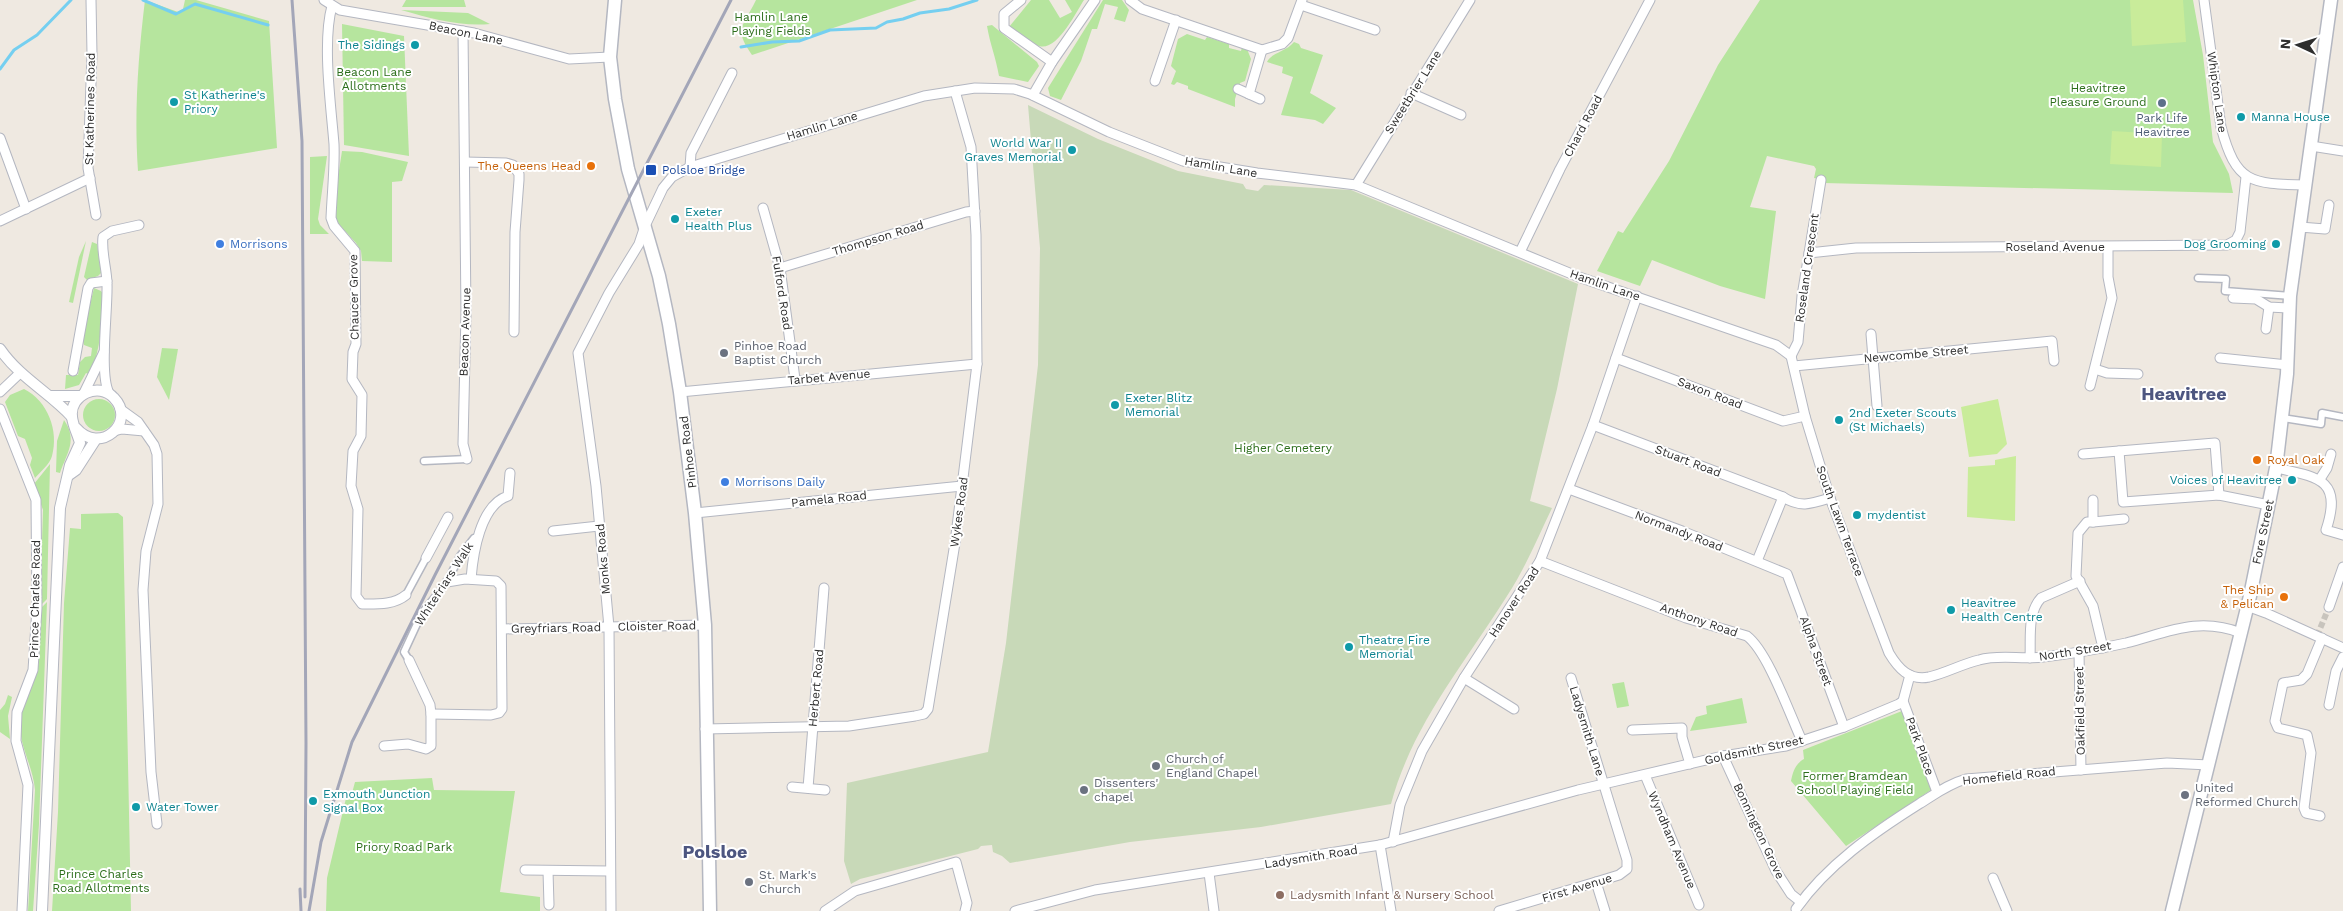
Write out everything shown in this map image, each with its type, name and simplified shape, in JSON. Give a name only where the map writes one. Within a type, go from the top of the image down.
[{"type":"main road","name":"Pinhoe Road","points":[[615,0],[610,57],[615,99],[628,169],[661,285],[680,392],[695,513],[705,625],[710,911]]},
{"type":"main road","name":"Fore Street","points":[[2172,911],[2247,606],[2276,468],[2288,364],[2290,302],[2331,0]]},
{"type":"street","name":"St Katherines Road","points":[[0,221],[90,178],[88,168],[92,78],[91,0]]},
{"type":"street","name":"Beacon Lane","points":[[324,0],[332,6],[364,15],[463,31],[569,59],[610,57]]},
{"type":"street","points":[[1021,0],[1004,14],[1004,28],[1052,62]]},
{"type":"street","points":[[1033,95],[1052,62],[1095,0]]},
{"type":"street","points":[[1130,0],[1142,9],[1262,50],[1282,44],[1288,38],[1301,3],[1375,30]]},
{"type":"street","name":"Sweetbrier Lane","points":[[1356,185],[1470,0]]},
{"type":"street","name":"Chard Road","points":[[1520,252],[1560,169],[1650,0]]},
{"type":"street","name":"Whipton Lane","points":[[2204,0],[2220,127],[2226,147],[2235,165],[2246,177]]},
{"type":"street","name":"Chaucer Grove","points":[[332,6],[328,30],[330,104],[334,147],[331,218],[334,226],[355,251],[356,344],[353,352],[352,379],[362,395],[361,436],[353,452],[351,486],[358,509],[356,596],[362,604],[395,601],[406,595],[448,517]]},
{"type":"street","points":[[1155,82],[1176,20]]},
{"type":"street","name":"Beacon Avenue","points":[[424,460],[467,459],[463,434],[466,313],[463,31]]},
{"type":"street","points":[[1249,94],[1262,50]]},
{"type":"street","points":[[690,167],[691,153],[732,73]]},
{"type":"street","name":"Hamlin Lane","points":[[645,226],[663,188],[672,177],[690,167],[859,114],[924,96],[993,87],[1014,89],[1033,95],[1109,132],[1183,161],[1257,173],[1356,185],[1579,277],[1776,345],[1792,356]]},
{"type":"street","points":[[1238,89],[1260,99]]},
{"type":"street","name":"Wykes Road","points":[[706,728],[812,728],[861,725],[915,716],[926,712],[962,486],[977,364],[976,211],[971,147],[955,91]]},
{"type":"street","points":[[1411,93],[1461,114]]},
{"type":"street","points":[[0,138],[26,209]]},
{"type":"street","points":[[2311,146],[2343,151]]},
{"type":"street","points":[[465,162],[506,163],[513,165],[519,174],[515,232],[514,332]]},
{"type":"street","points":[[2246,177],[2265,182],[2306,185]]},
{"type":"street","name":"Roseland Avenue","points":[[1809,253],[1856,248],[2227,245],[2232,243],[2240,232],[2246,177]]},
{"type":"street","points":[[90,178],[96,215]]},
{"type":"street","name":"Roseland Crescent","points":[[1792,356],[1798,342],[1809,253],[1821,180]]},
{"type":"street","points":[[2300,227],[2325,230],[2329,205]]},
{"type":"street","name":"Fulford Road","points":[[764,208],[780,268],[795,379]]},
{"type":"street","name":"Thompson Road","points":[[780,268],[966,212],[976,211]]},
{"type":"street","points":[[109,393],[105,380],[104,352],[108,313],[107,281],[102,243],[104,235],[112,230],[139,225]]},
{"type":"street","name":"Monks Road","points":[[611,911],[609,627],[596,486],[578,353],[609,293],[639,244],[645,226]]},
{"type":"street","points":[[2090,386],[2112,298],[2108,277],[2108,247]]},
{"type":"street","points":[[2198,278],[2226,279],[2225,291],[2290,302]]},
{"type":"street","points":[[73,371],[88,288],[91,283],[107,281]]},
{"type":"street","name":"Hanover Road","points":[[1393,842],[1406,788],[1422,751],[1464,678],[1540,561],[1593,426],[1637,296]]},
{"type":"street","points":[[2233,298],[2256,299],[2268,306],[2290,302]]},
{"type":"street","points":[[2266,329],[2268,306]]},
{"type":"street","points":[[1871,334],[1877,406]]},
{"type":"street","name":"Newcombe Street","points":[[1794,366],[2052,341],[2054,362]]},
{"type":"street","points":[[0,349],[20,374],[50,396],[72,417],[76,428],[85,436],[96,439],[109,436],[120,421],[120,409],[114,397],[109,393],[100,390],[70,398],[50,396]]},
{"type":"street","points":[[76,350],[87,352]]},
{"type":"street","points":[[72,417],[74,406],[82,395],[104,352]]},
{"type":"street","name":"South Lawn Terrace","points":[[1792,356],[1805,416],[1830,498],[1890,653],[1901,669],[1910,675]]},
{"type":"street","name":"Saxon Road","points":[[1616,358],[1783,420],[1805,416]]},
{"type":"street","points":[[2220,358],[2288,364]]},
{"type":"street","name":"Tarbet Avenue","points":[[680,392],[795,379],[977,364]]},
{"type":"street","points":[[2095,369],[2107,373],[2138,374]]},
{"type":"street","points":[[0,392],[20,374]]},
{"type":"street","name":"Prince Charles Road","points":[[0,409],[36,500],[37,608],[33,670],[17,712],[16,741],[28,785],[22,911]]},
{"type":"street","points":[[120,409],[134,418],[154,445],[158,480],[158,504],[146,551],[143,584],[151,772],[157,824]]},
{"type":"street","points":[[2283,418],[2321,424],[2322,413],[2343,417]]},
{"type":"street","name":"Stuart Road","points":[[1593,426],[1801,505],[1830,498]]},
{"type":"street","name":"Prince Charles Road","points":[[42,911],[60,508],[70,465],[80,443],[76,428]]},
{"type":"street","points":[[114,431],[122,429],[144,431]]},
{"type":"street","name":"Prince Charles Road","points":[[69,475],[76,470],[96,439]]},
{"type":"street","points":[[2083,454],[2215,443],[2219,496]]},
{"type":"street","points":[[2119,451],[2123,502],[2219,496],[2269,505]]},
{"type":"street","points":[[2320,479],[2327,468],[2331,454]]},
{"type":"street","points":[[2276,468],[2311,475],[2320,479],[2330,490],[2333,498],[2334,508],[2326,530],[2343,535]]},
{"type":"street","points":[[472,579],[473,557],[478,537],[494,506],[508,496],[510,474]]},
{"type":"street","name":"Pamela Road","points":[[695,513],[962,486]]},
{"type":"street","name":"Normandy Road","points":[[1569,489],[1758,561],[1787,574]]},
{"type":"street","points":[[1758,561],[1783,497]]},
{"type":"street","points":[[2093,500],[2093,522]]},
{"type":"street","points":[[2103,648],[2093,606],[2076,576],[2078,533],[2087,522],[2124,519]]},
{"type":"street","points":[[553,532],[599,526]]},
{"type":"street","name":"Whitefriars Walk","points":[[409,660],[404,652],[422,613],[447,582],[460,556],[474,538],[478,537]]},
{"type":"street","name":"Anthony Road","points":[[1540,561],[1686,618],[1747,636],[1753,641],[1769,669],[1802,741]]},
{"type":"street","points":[[2329,607],[2343,567]]},
{"type":"street","name":"Alpha Street","points":[[1787,574],[1844,728]]},
{"type":"street","name":"Greyfriars Road","points":[[431,714],[491,715],[499,713],[502,709],[503,591],[500,583],[472,579],[447,582]]},
{"type":"street","points":[[2030,658],[2033,612],[2037,602],[2041,598],[2080,581]]},
{"type":"street","name":"Herbert Road","points":[[808,788],[824,588]]},
{"type":"street","points":[[2247,606],[2343,648]]},
{"type":"street","name":"Cloister Road","points":[[609,627],[705,625]]},
{"type":"street","name":"North Street","points":[[1910,675],[1928,678],[1990,657],[2030,658],[2103,648],[2172,628],[2189,626],[2228,628],[2240,633]]},
{"type":"street","name":"Greyfriars Road","points":[[503,629],[609,627]]},
{"type":"street","points":[[2320,637],[2307,674],[2301,680],[2283,684],[2275,721],[2278,728],[2307,735],[2310,754],[2304,808],[2306,813],[2320,816]]},
{"type":"street","name":"Oakfield Street","points":[[2079,652],[2082,770]]},
{"type":"street","points":[[2329,706],[2336,672],[2343,657]]},
{"type":"street","points":[[384,746],[408,744],[429,748],[431,714],[409,660]]},
{"type":"street","points":[[1903,701],[1910,675]]},
{"type":"street","points":[[1464,678],[1514,709]]},
{"type":"street","name":"Ladysmith Lane","points":[[1571,678],[1603,785]]},
{"type":"street","name":"Goldsmith Street","points":[[1603,785],[1723,756],[1802,741],[1844,728],[1903,701]]},
{"type":"street","name":"Park Place","points":[[1903,701],[1937,792]]},
{"type":"street","points":[[1632,730],[1682,728],[1682,737],[1690,764]]},
{"type":"street","name":"Bonnington Grove","points":[[1723,756],[1776,871],[1798,906]]},
{"type":"street","name":"Homefield Road","points":[[1798,906],[1823,876],[1850,852],[1937,792],[1955,782],[1966,779],[2167,763],[2209,765]]},
{"type":"street","name":"Wyndham Avenue","points":[[1644,775],[1699,905]]},
{"type":"street","name":"Ladysmith Road","points":[[1015,911],[1095,890],[1380,845],[1603,785]]},
{"type":"street","name":"First Avenue","points":[[1504,910],[1619,875],[1627,869],[1628,865],[1603,785]]},
{"type":"street","points":[[792,787],[825,790]]},
{"type":"street","points":[[1380,845],[1391,911]]},
{"type":"street","points":[[826,911],[855,891],[956,862],[967,904],[965,911]]},
{"type":"street","points":[[525,870],[610,871]]},
{"type":"street","points":[[548,871],[549,905]]},
{"type":"street","points":[[1208,873],[1214,911]]},
{"type":"street","points":[[1993,878],[2007,911]]},
{"type":"street","points":[[1596,882],[1605,911]]},
{"type":"green space","points":[[145,0],[178,12],[183,9],[185,0],[196,0],[269,21],[277,148],[138,171],[137,86]]},
{"type":"green space","points":[[406,0],[464,0],[466,7],[402,7]]},
{"type":"green space","name":"Hamlin Lane Playing Fields","points":[[756,0],[917,0],[752,55],[741,33],[744,22]]},
{"type":"green space","points":[[1031,0],[1049,0],[1060,18],[1072,12],[1065,0],[1084,0],[1059,37],[1046,46],[1039,46],[1031,43],[1009,27]]},
{"type":"green space","points":[[1103,0],[1122,0],[1129,10],[1125,22],[1114,19],[1118,7],[1105,4],[1097,29],[1092,29],[1081,61],[1061,100],[1050,96],[1048,88]]},
{"type":"green space","name":"Heavitree Pleasure Ground","points":[[1760,0],[2193,0],[2203,55],[2213,142],[2229,174],[2233,193],[1824,183],[1824,180],[1814,178],[1816,169],[1814,166],[1767,156],[1750,207],[1776,211],[1765,299],[1720,286],[1652,260],[1640,286],[1597,271],[1618,231],[1623,233],[1669,161],[1718,65]]},
{"type":"green space","points":[[2130,0],[2183,0],[2186,42],[2132,46]]},
{"type":"green space","points":[[401,10],[468,13],[490,24],[456,23]]},
{"type":"green space","name":"Beacon Lane Allotments","points":[[342,24],[404,36],[409,156],[344,145]]},
{"type":"green space","points":[[992,25],[1037,62],[1039,66],[1028,82],[999,76],[987,26]]},
{"type":"green space","points":[[1187,34],[1205,40],[1207,37],[1229,44],[1229,48],[1241,51],[1242,47],[1247,49],[1251,59],[1245,81],[1240,83],[1235,99],[1235,107],[1188,89],[1188,86],[1177,82],[1174,85],[1171,84],[1176,71],[1171,66],[1178,39]]},
{"type":"green space","points":[[1294,42],[1299,44],[1301,48],[1323,55],[1310,93],[1336,108],[1323,124],[1315,120],[1281,115],[1293,77],[1282,73],[1283,67],[1267,62],[1272,56]]},
{"type":"green space","name":"Higher Cemetery","points":[[1028,105],[1098,139],[1178,171],[1243,184],[1246,189],[1258,191],[1264,185],[1351,190],[1578,284],[1557,389],[1530,501],[1552,508],[1514,586],[1457,670],[1426,721],[1400,775],[1391,804],[1261,827],[1130,842],[1010,863],[1002,856],[993,852],[992,845],[981,846],[978,849],[860,879],[851,884],[844,861],[847,783],[988,752],[1006,643],[1038,365],[1040,248]]},
{"type":"green space","points":[[2112,131],[2162,134],[2161,167],[2110,164]]},
{"type":"green space","points":[[342,151],[362,152],[408,162],[402,181],[392,182],[392,262],[362,261],[361,251],[356,243],[336,221],[333,210]]},
{"type":"green space","points":[[327,156],[318,219],[320,225],[329,234],[310,234],[310,157]]},
{"type":"green space","points":[[86,241],[73,303],[69,302],[79,257]]},
{"type":"green space","points":[[92,242],[97,244],[101,273],[87,280],[84,277]]},
{"type":"green space","points":[[94,288],[103,294],[97,355],[90,375],[86,373],[79,385],[65,389],[66,375],[78,375],[80,362],[85,357],[91,356],[92,348],[84,345],[82,338]]},
{"type":"green space","points":[[162,348],[178,349],[169,400],[157,377]]},
{"type":"green space","points":[[24,389],[39,401],[50,418],[53,427],[54,446],[51,459],[35,478],[30,465],[32,458],[25,439],[18,436],[5,402],[10,395]]},
{"type":"green space","points":[[99,399],[105,400],[110,404],[114,409],[114,421],[110,426],[105,430],[99,431],[93,430],[88,426],[84,421],[83,415],[84,409],[88,404],[93,400]]},
{"type":"green space","points":[[1998,399],[2007,444],[1997,454],[1969,457],[1961,407]]},
{"type":"green space","points":[[64,420],[71,440],[60,473],[56,472],[57,441]]},
{"type":"green space","points":[[2016,456],[2015,521],[1967,517],[1968,467],[1995,465],[1995,460]]},
{"type":"green space","points":[[50,464],[47,599],[40,606],[43,510],[34,484]]},
{"type":"green space","name":"Prince Charles Road Allotments","points":[[118,513],[123,517],[131,911],[52,911],[58,812],[64,603],[70,528],[81,529],[81,514]]},
{"type":"green space","points":[[47,602],[39,824],[33,911],[28,911],[35,790],[20,731],[20,722],[24,702],[39,664],[40,609]]},
{"type":"green space","points":[[1624,682],[1629,706],[1617,708],[1612,684]]},
{"type":"green space","points":[[8,695],[12,697],[8,716],[10,739],[0,732],[0,710],[5,704]]},
{"type":"green space","points":[[1742,698],[1747,723],[1690,731],[1696,717],[1707,714],[1706,706]]},
{"type":"green space","name":"Former Bramdean School Playing Field","points":[[1902,711],[1931,790],[1846,846],[1791,781],[1796,766],[1804,759],[1803,750]]},
{"type":"green space","name":"Priory Road Park","points":[[432,778],[434,790],[515,791],[500,892],[540,897],[540,911],[326,911],[327,878],[347,794],[352,793],[355,782]]},
{"type":"waterway","points":[[0,69],[14,50],[37,35],[71,0]]},
{"type":"waterway","points":[[143,0],[176,14],[195,4],[268,25]]},
{"type":"waterway","points":[[741,47],[772,42],[799,41],[830,30],[876,28],[887,22],[920,13],[949,9],[977,0]]},
{"type":"tunnel","points":[[2317,636],[2329,607]]},
{"type":"railway","points":[[292,0],[302,141],[306,743],[305,897]]},
{"type":"railway","points":[[309,911],[321,842],[352,742],[435,575],[731,0]]},
{"type":"railway","points":[[300,889],[301,911]]},
{"type":"place","name":"The Sidings","points":[[415,45]]},
{"type":"place","name":"St Katherine's Priory","points":[[174,102]]},
{"type":"place","name":"Park Life Heavitree","points":[[2162,103]]},
{"type":"place","name":"Manna House","points":[[2241,117]]},
{"type":"place","name":"World War II Graves Memorial","points":[[1072,150]]},
{"type":"place","name":"The Queens Head","points":[[591,166]]},
{"type":"place","name":"Polsloe Bridge","points":[[651,170]]},
{"type":"place","name":"Exeter Health Plus","points":[[675,219]]},
{"type":"place","name":"Morrisons","points":[[220,244]]},
{"type":"place","name":"Dog Grooming","points":[[2276,244]]},
{"type":"place","name":"Pinhoe Road Baptist Church","points":[[724,353]]},
{"type":"place","name":"Exeter Blitz Memorial","points":[[1115,405]]},
{"type":"place","name":"2nd Exeter Scouts (St Michaels)","points":[[1839,420]]},
{"type":"place","name":"Royal Oak","points":[[2257,460]]},
{"type":"place","name":"Voices of Heavitree","points":[[2292,480]]},
{"type":"place","name":"Morrisons Daily","points":[[725,482]]},
{"type":"place","name":"mydentist","points":[[1857,515]]},
{"type":"place","name":"The Ship & Pelican","points":[[2284,597]]},
{"type":"place","name":"Heavitree Health Centre","points":[[1951,610]]},
{"type":"place","name":"Theatre Fire Memorial","points":[[1349,647]]},
{"type":"place","name":"Church of England Chapel","points":[[1156,766]]},
{"type":"place","name":"Dissenters' chapel","points":[[1084,790]]},
{"type":"place","name":"United Reformed Church","points":[[2185,795]]},
{"type":"place","name":"Exmouth Junction Signal Box","points":[[313,801]]},
{"type":"place","name":"Water Tower","points":[[136,807]]},
{"type":"place","name":"St. Mark's Church","points":[[749,882]]},
{"type":"place","name":"Ladysmith Infant & Nursery School","points":[[1280,895]]},
{"type":"district","name":"Heavitree","points":[[2184,393]]},
{"type":"district","name":"Polsloe","points":[[715,851]]}]
